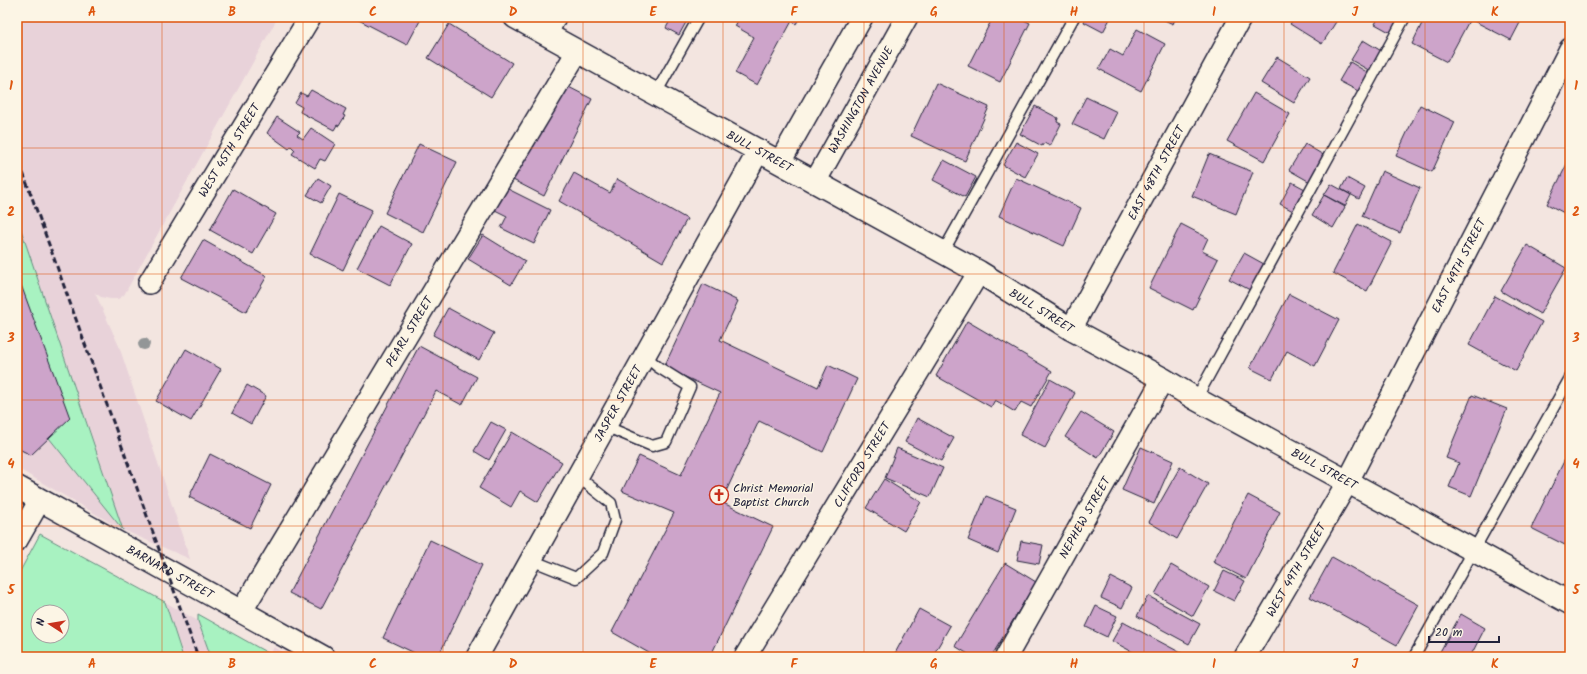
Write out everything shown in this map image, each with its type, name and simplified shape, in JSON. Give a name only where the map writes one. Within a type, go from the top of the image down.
[{"type":"street","name":"WEST 45TH STREET","points":[[150,283],[310,17]]},
{"type":"street","name":"BULL STREET","points":[[515,17],[551,26],[577,52],[759,150],[979,272],[1070,328],[1346,483],[1475,550],[1570,602]]},
{"type":"street","points":[[780,162],[862,17]]},
{"type":"street","name":"WASHINGTON AVENUE","points":[[815,182],[907,17]]},
{"type":"street","name":"EAST 48TH STREET","points":[[1070,328],[1241,17]]},
{"type":"street","name":"EAST 49TH STREET","points":[[1346,483],[1570,49]]},
{"type":"street","name":"PEARL STREET","points":[[241,612],[577,52]]},
{"type":"street","name":"JASPER STREET","points":[[477,657],[759,150]]},
{"type":"street","name":"CLIFFORD STREET","points":[[745,657],[979,272]]},
{"type":"street","name":"NEPHEW STREET","points":[[1006,657],[1163,379]]},
{"type":"street","name":"WEST 49TH STREET","points":[[1245,657],[1346,483]]},
{"type":"street","name":"BARNARD STREET","points":[[17,487],[323,657]]},
{"type":"street","points":[[17,540],[40,500]]},
{"type":"lane","points":[[655,94],[699,17]]},
{"type":"lane","points":[[943,252],[1074,17]]},
{"type":"lane","points":[[1196,399],[1405,17]]},
{"type":"lane","points":[[605,426],[652,446],[666,442],[690,387],[658,367],[645,356]]},
{"type":"lane","points":[[1414,657],[1570,378]]},
{"type":"lane","points":[[531,560],[576,578],[603,553],[615,520],[611,503],[577,476]]},
{"type":"shaded area","points":[[17,17],[278,17],[124,295],[118,299],[110,299],[101,297],[95,293],[119,346],[190,559],[123,530],[17,468],[17,229],[106,478],[17,218]]},
{"type":"shaded area","points":[[165,602],[198,621],[211,657],[184,657]]},
{"type":"shaded area","points":[[274,647],[292,657],[269,657]]},
{"type":"green space","points":[[17,218],[123,530],[49,438],[17,274]]},
{"type":"green space","points":[[40,534],[165,602],[183,657],[17,657],[17,577]]},
{"type":"green space","points":[[198,614],[275,657],[211,657],[198,621]]},
{"type":"building","points":[[353,17],[422,17],[407,45]]},
{"type":"building","points":[[672,17],[689,17],[679,35],[666,28]]},
{"type":"building","points":[[740,17],[800,17],[796,24],[792,21],[757,85],[735,73],[754,37],[735,26]]},
{"type":"building","points":[[993,17],[1018,17],[1030,23],[1000,82],[968,66]]},
{"type":"building","points":[[1086,17],[1111,17],[1103,32],[1084,22]]},
{"type":"building","points":[[1158,17],[1176,17],[1173,24]]},
{"type":"building","points":[[1295,17],[1339,17],[1322,44],[1290,24]]},
{"type":"building","points":[[1379,17],[1403,17],[1393,34],[1375,24]]},
{"type":"building","points":[[1425,17],[1523,17],[1511,40],[1470,19],[1447,62],[1412,44]]},
{"type":"building","points":[[449,24],[512,63],[491,97],[428,58]]},
{"type":"building","points":[[1137,29],[1165,44],[1141,91],[1099,69],[1110,49],[1123,56]]},
{"type":"building","points":[[1363,40],[1383,52],[1372,72],[1351,60]]},
{"type":"building","points":[[1277,57],[1310,77],[1294,103],[1261,83]]},
{"type":"building","points":[[1350,62],[1370,74],[1360,92],[1339,81]]},
{"type":"building","points":[[561,83],[592,99],[544,196],[513,180]]},
{"type":"building","points":[[936,83],[989,107],[965,161],[911,136]]},
{"type":"building","points":[[311,90],[346,109],[343,115],[345,116],[339,126],[337,125],[334,130],[300,112],[302,107],[295,103],[301,93],[307,96]]},
{"type":"building","points":[[1254,93],[1290,114],[1264,161],[1227,141]]},
{"type":"building","points":[[1086,97],[1117,112],[1104,139],[1072,124]]},
{"type":"building","points":[[1420,105],[1455,122],[1432,172],[1396,156]]},
{"type":"building","points":[[1035,106],[1058,118],[1057,122],[1061,124],[1050,146],[1044,143],[1042,146],[1020,134]]},
{"type":"building","points":[[277,117],[300,132],[297,135],[303,139],[311,128],[335,144],[325,161],[320,159],[315,168],[292,154],[295,150],[291,146],[289,149],[267,133]]},
{"type":"building","points":[[1016,142],[1038,154],[1025,177],[1003,165]]},
{"type":"building","points":[[419,144],[457,162],[423,232],[385,213]]},
{"type":"building","points":[[1305,144],[1325,156],[1310,182],[1289,170]]},
{"type":"building","points":[[1209,154],[1253,172],[1236,214],[1192,196]]},
{"type":"building","points":[[944,160],[976,177],[965,197],[933,180]]},
{"type":"building","points":[[1569,160],[1570,161],[1570,216],[1547,204]]},
{"type":"building","points":[[1382,171],[1420,188],[1400,233],[1362,216]]},
{"type":"building","points":[[574,173],[610,193],[617,179],[687,219],[663,262],[559,201]]},
{"type":"building","points":[[318,178],[331,186],[321,203],[307,195]]},
{"type":"building","points":[[1016,178],[1081,208],[1064,246],[999,216]]},
{"type":"building","points":[[1347,178],[1365,188],[1359,199],[1341,189]]},
{"type":"building","points":[[1292,182],[1305,189],[1293,211],[1280,204]]},
{"type":"building","points":[[1331,184],[1351,195],[1345,206],[1324,195]]},
{"type":"building","points":[[506,188],[550,210],[534,244],[501,228],[507,216],[495,210]]},
{"type":"building","points":[[233,189],[276,214],[253,254],[210,230]]},
{"type":"building","points":[[339,194],[372,210],[343,270],[310,254]]},
{"type":"building","points":[[1324,195],[1345,207],[1333,228],[1312,215]]},
{"type":"building","points":[[1181,224],[1208,238],[1202,251],[1218,259],[1193,310],[1149,288]]},
{"type":"building","points":[[1358,224],[1392,242],[1367,291],[1333,273]]},
{"type":"building","points":[[379,226],[412,244],[390,285],[357,268]]},
{"type":"building","points":[[483,235],[525,261],[511,285],[468,259]]},
{"type":"building","points":[[203,240],[267,276],[246,312],[181,278]]},
{"type":"building","points":[[1527,245],[1566,268],[1540,314],[1501,291]]},
{"type":"building","points":[[1244,253],[1264,264],[1250,290],[1229,279]]},
{"type":"building","points":[[17,274],[70,418],[31,455],[17,448]]},
{"type":"building","points":[[703,284],[738,301],[720,340],[818,387],[828,365],[857,379],[823,452],[759,421],[721,502],[773,527],[710,657],[656,657],[612,632],[674,513],[622,491],[639,456],[681,475],[720,393],[664,367]]},
{"type":"building","points":[[1289,294],[1339,320],[1315,366],[1287,351],[1272,379],[1250,368]]},
{"type":"building","points":[[1495,296],[1542,322],[1516,371],[1469,345]]},
{"type":"building","points":[[448,308],[494,333],[479,360],[433,335]]},
{"type":"building","points":[[967,321],[1052,371],[1031,407],[1021,402],[1015,412],[995,400],[991,407],[936,376]]},
{"type":"building","points":[[419,346],[477,377],[462,405],[436,391],[321,609],[289,593]]},
{"type":"building","points":[[186,349],[221,369],[191,421],[156,401]]},
{"type":"building","points":[[1050,379],[1075,393],[1045,448],[1020,435]]},
{"type":"building","points":[[247,385],[266,396],[251,424],[232,413]]},
{"type":"building","points":[[1472,395],[1507,409],[1471,496],[1449,487],[1459,463],[1446,458]]},
{"type":"building","points":[[1081,412],[1114,432],[1098,458],[1065,437]]},
{"type":"building","points":[[917,418],[954,438],[941,461],[905,442]]},
{"type":"building","points":[[491,422],[506,430],[489,460],[474,451]]},
{"type":"building","points":[[512,432],[562,462],[538,502],[520,491],[511,507],[479,488]]},
{"type":"building","points":[[1141,447],[1173,461],[1154,504],[1122,490]]},
{"type":"building","points":[[897,448],[943,468],[930,497],[885,478]]},
{"type":"building","points":[[1570,449],[1570,535],[1565,545],[1531,528]]},
{"type":"building","points":[[210,454],[271,485],[250,528],[189,497]]},
{"type":"building","points":[[1180,467],[1208,484],[1177,539],[1149,522]]},
{"type":"building","points":[[884,479],[921,502],[904,531],[866,508]]},
{"type":"building","points":[[1248,495],[1280,512],[1246,579],[1213,562]]},
{"type":"building","points":[[986,496],[1016,508],[998,553],[968,540]]},
{"type":"building","points":[[430,540],[482,565],[438,657],[423,657],[383,638]]},
{"type":"building","points":[[1021,541],[1043,545],[1039,564],[1017,560]]},
{"type":"building","points":[[1332,557],[1419,605],[1397,645],[1310,597]]},
{"type":"building","points":[[1005,563],[1036,582],[991,657],[973,657],[955,646]]},
{"type":"building","points":[[1171,565],[1209,587],[1193,616],[1155,594]]},
{"type":"building","points":[[1224,571],[1245,581],[1234,601],[1214,591]]},
{"type":"building","points":[[1111,577],[1132,588],[1122,608],[1101,598]]},
{"type":"building","points":[[1148,596],[1200,624],[1189,644],[1137,616]]},
{"type":"building","points":[[1096,606],[1117,616],[1107,637],[1086,627]]},
{"type":"building","points":[[919,609],[950,626],[932,657],[893,657]]},
{"type":"building","points":[[1461,614],[1485,628],[1470,657],[1437,657]]},
{"type":"building","points":[[1123,622],[1183,654],[1181,657],[1142,657],[1112,641]]},
{"type":"railway","points":[[17,156],[198,657]]},
{"type":"place","name":"Christ Memorial Baptist Church","points":[[719,495]]}]
